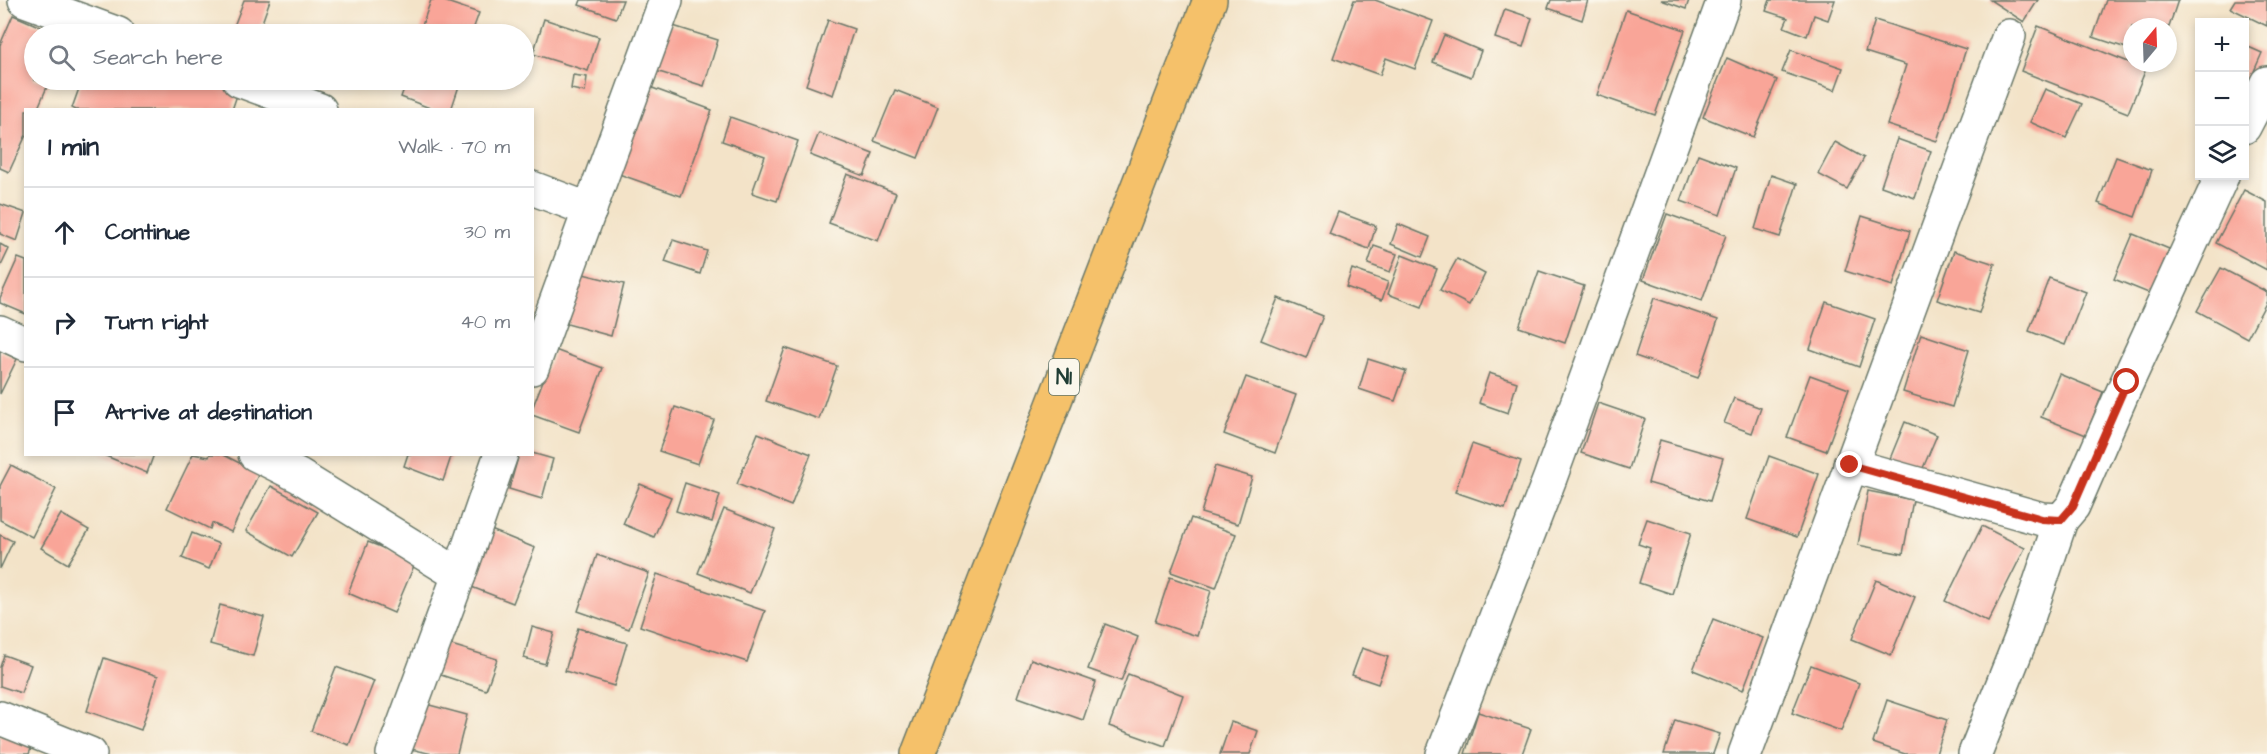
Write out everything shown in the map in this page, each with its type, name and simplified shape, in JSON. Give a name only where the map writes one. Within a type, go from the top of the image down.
[{"type":"highway","name":"N1","points":[[918,754],[1210,0]]},
{"type":"street","points":[[0,9],[3,0]]},
{"type":"street","points":[[25,0],[91,24]]},
{"type":"street","points":[[534,363],[666,0]]},
{"type":"street","points":[[1443,754],[1550,478],[1724,0]]},
{"type":"street","points":[[1745,754],[2009,36]]},
{"type":"street","points":[[2245,126],[2267,83]]},
{"type":"street","points":[[266,90],[315,108]]},
{"type":"street","points":[[1975,754],[2022,636],[2061,520],[2073,506],[2220,180]]},
{"type":"street","points":[[534,189],[590,210]]},
{"type":"street","points":[[0,332],[24,343]]},
{"type":"street","points":[[259,456],[299,476],[459,575]]},
{"type":"street","points":[[393,754],[500,456]]},
{"type":"street","points":[[1850,465],[2042,519],[2061,520]]},
{"type":"street","points":[[0,718],[90,754]]},
{"type":"building","points":[[244,0],[270,0],[262,24],[235,24]]},
{"type":"building","points":[[431,0],[441,0],[479,13],[475,24],[423,24]]},
{"type":"building","points":[[581,0],[623,0],[616,18],[579,5]]},
{"type":"building","points":[[1354,0],[1375,0],[1433,21],[1415,69],[1386,58],[1380,75],[1333,58]]},
{"type":"building","points":[[1551,0],[1588,0],[1582,20],[1548,8]]},
{"type":"building","points":[[1661,0],[1689,0],[1686,9]]},
{"type":"building","points":[[1770,0],[1835,0],[1828,20],[1814,15],[1807,36],[1784,27],[1788,18],[1766,11]]},
{"type":"building","points":[[1990,0],[2038,0],[2024,22]]},
{"type":"building","points":[[2106,0],[2178,0],[2172,18],[2123,18],[2123,47],[2093,37]]},
{"type":"building","points":[[2235,0],[2267,0],[2267,26],[2230,8]]},
{"type":"building","points":[[1505,9],[1532,18],[1523,47],[1495,38]]},
{"type":"building","points":[[1626,10],[1685,30],[1655,115],[1597,95]]},
{"type":"building","points":[[13,15],[34,24],[24,24],[24,90],[46,90],[38,108],[24,108],[24,139],[9,172],[0,168],[0,45]]},
{"type":"building","points":[[544,19],[599,37],[588,71],[534,54]]},
{"type":"building","points":[[828,20],[854,29],[833,95],[806,85]]},
{"type":"building","points":[[1875,20],[1966,49],[1937,141],[1887,125],[1906,65],[1865,52]]},
{"type":"building","points":[[670,25],[718,40],[704,86],[656,71]]},
{"type":"building","points":[[2038,26],[2123,60],[2123,72],[2145,72],[2128,113],[2021,71]]},
{"type":"building","points":[[1444,35],[1481,51],[1471,77],[1433,62]]},
{"type":"building","points":[[2249,47],[2262,53],[2249,82]]},
{"type":"building","points":[[1791,50],[1843,68],[1835,90],[1782,72]]},
{"type":"building","points":[[1727,58],[1777,80],[1753,137],[1703,117]]},
{"type":"building","points":[[573,75],[587,77],[585,92],[571,89]]},
{"type":"building","points":[[647,86],[712,110],[681,196],[616,173]]},
{"type":"building","points":[[2045,89],[2082,104],[2066,138],[2030,122]]},
{"type":"building","points":[[78,90],[239,90],[233,108],[72,108]]},
{"type":"building","points":[[403,90],[458,90],[452,108],[430,108],[401,97]]},
{"type":"building","points":[[895,90],[938,107],[918,158],[874,141]]},
{"type":"building","points":[[730,117],[798,141],[777,201],[752,193],[765,156],[722,141]]},
{"type":"building","points":[[819,133],[873,154],[864,176],[810,155]]},
{"type":"building","points":[[1897,139],[1931,151],[1915,198],[1881,186]]},
{"type":"building","points":[[1835,142],[1864,158],[1847,189],[1818,174]]},
{"type":"building","points":[[1698,154],[1736,168],[1720,215],[1681,201]]},
{"type":"building","points":[[2116,157],[2152,170],[2135,217],[2098,203]]},
{"type":"building","points":[[847,174],[896,193],[878,241],[829,223]]},
{"type":"building","points":[[1771,175],[1797,184],[1780,237],[1755,229]]},
{"type":"building","points":[[2244,190],[2267,202],[2267,270],[2216,243]]},
{"type":"building","points":[[0,204],[24,212],[17,241],[0,234]]},
{"type":"building","points":[[1338,212],[1376,226],[1369,249],[1329,234]]},
{"type":"building","points":[[1667,214],[1726,235],[1702,301],[1643,280]]},
{"type":"building","points":[[1862,216],[1910,231],[1893,286],[1845,271]]},
{"type":"building","points":[[1398,224],[1430,237],[1422,257],[1391,244]]},
{"type":"building","points":[[2133,234],[2169,249],[2151,294],[2114,279]]},
{"type":"building","points":[[673,240],[707,251],[700,274],[665,262]]},
{"type":"building","points":[[0,244],[9,249],[0,268]]},
{"type":"building","points":[[1374,246],[1397,254],[1390,272],[1368,264]]},
{"type":"building","points":[[1954,251],[1995,264],[1979,313],[1937,300]]},
{"type":"building","points":[[1402,255],[1437,269],[1422,307],[1388,294]]},
{"type":"building","points":[[18,258],[24,260],[24,313],[0,303],[0,298]]},
{"type":"building","points":[[1457,259],[1485,274],[1469,305],[1440,290]]},
{"type":"building","points":[[2221,268],[2267,292],[2267,301],[2247,338],[2197,311]]},
{"type":"building","points":[[1352,269],[1388,282],[1382,300],[1346,287]]},
{"type":"building","points":[[1539,271],[1584,286],[1565,343],[1519,327]]},
{"type":"building","points":[[579,273],[624,284],[611,336],[567,324]]},
{"type":"building","points":[[2049,278],[2086,292],[2065,345],[2029,331]]},
{"type":"building","points":[[1278,298],[1323,316],[1306,358],[1261,340]]},
{"type":"building","points":[[1654,298],[1718,320],[1698,378],[1635,356]]},
{"type":"building","points":[[1826,302],[1875,319],[1859,367],[1810,349]]},
{"type":"building","points":[[1921,334],[1969,350],[1952,407],[1903,392]]},
{"type":"building","points":[[785,348],[837,366],[819,419],[766,401]]},
{"type":"building","points":[[555,350],[603,368],[579,432],[534,416],[534,404]]},
{"type":"building","points":[[0,351],[17,359],[0,394]]},
{"type":"building","points":[[1368,359],[1406,371],[1395,401],[1359,389]]},
{"type":"building","points":[[1489,373],[1517,382],[1508,413],[1479,403]]},
{"type":"building","points":[[2059,374],[2103,392],[2086,435],[2041,417]]},
{"type":"building","points":[[1810,375],[1849,389],[1826,451],[1787,437]]},
{"type":"building","points":[[1246,377],[1296,395],[1275,453],[1224,434]]},
{"type":"building","points":[[1734,398],[1761,408],[1752,433],[1724,423]]},
{"type":"building","points":[[1598,403],[1645,419],[1629,469],[1581,453]]},
{"type":"building","points":[[675,407],[714,420],[698,464],[659,451]]},
{"type":"building","points":[[1905,422],[1937,435],[1920,475],[1889,461]]},
{"type":"building","points":[[758,433],[811,454],[791,506],[737,484]]},
{"type":"building","points":[[1660,440],[1723,458],[1710,501],[1648,483]]},
{"type":"building","points":[[1472,444],[1521,461],[1505,509],[1455,492]]},
{"type":"building","points":[[534,454],[553,459],[542,499],[509,489],[518,456],[534,456]]},
{"type":"building","points":[[106,456],[153,456],[147,473]]},
{"type":"building","points":[[192,456],[226,456],[259,473],[231,532],[212,523],[210,529],[167,508]]},
{"type":"building","points":[[407,456],[451,456],[443,481],[404,466]]},
{"type":"building","points":[[1769,456],[1819,474],[1797,537],[1747,519]]},
{"type":"building","points":[[11,465],[56,489],[32,537],[0,520],[0,486]]},
{"type":"building","points":[[1215,466],[1252,477],[1238,524],[1201,513]]},
{"type":"building","points":[[685,483],[720,495],[712,522],[676,511]]},
{"type":"building","points":[[640,484],[671,497],[654,537],[623,524]]},
{"type":"building","points":[[271,486],[318,512],[292,557],[246,531]]},
{"type":"building","points":[[1868,491],[1913,500],[1903,554],[1858,545]]},
{"type":"building","points":[[724,509],[775,529],[750,593],[698,573]]},
{"type":"building","points":[[61,514],[89,530],[68,564],[41,548]]},
{"type":"building","points":[[1191,518],[1236,534],[1216,588],[1171,572]]},
{"type":"building","points":[[1647,519],[1691,533],[1672,594],[1639,583],[1650,548],[1638,544]]},
{"type":"building","points":[[1982,526],[2025,548],[1988,622],[1945,601]]},
{"type":"building","points":[[491,530],[535,548],[513,603],[469,586]]},
{"type":"building","points":[[192,533],[219,544],[209,569],[182,558]]},
{"type":"building","points":[[0,535],[13,541],[0,569]]},
{"type":"building","points":[[368,542],[416,561],[394,613],[348,593]]},
{"type":"building","points":[[597,555],[649,573],[629,629],[578,611]]},
{"type":"building","points":[[657,574],[765,611],[747,662],[640,626]]},
{"type":"building","points":[[1170,577],[1211,591],[1197,636],[1155,622]]},
{"type":"building","points":[[1876,580],[1915,597],[1891,655],[1852,639]]},
{"type":"building","points":[[220,605],[264,617],[253,656],[210,644]]},
{"type":"building","points":[[1713,619],[1763,638],[1743,690],[1693,670]]},
{"type":"building","points":[[1105,624],[1138,637],[1121,681],[1088,669]]},
{"type":"building","points":[[532,627],[554,633],[545,664],[524,658]]},
{"type":"building","points":[[578,628],[627,643],[614,686],[565,671]]},
{"type":"building","points":[[445,643],[497,659],[486,690],[435,673]]},
{"type":"building","points":[[1362,648],[1388,657],[1378,684],[1352,675]]},
{"type":"building","points":[[4,655],[31,665],[21,693],[0,686],[0,667]]},
{"type":"building","points":[[104,658],[158,676],[141,730],[87,711]]},
{"type":"building","points":[[1031,659],[1096,682],[1083,720],[1018,697]]},
{"type":"building","points":[[1811,665],[1859,683],[1841,731],[1792,713]]},
{"type":"building","points":[[336,667],[374,681],[349,745],[311,731]]},
{"type":"building","points":[[1128,674],[1183,695],[1165,746],[1109,726]]},
{"type":"building","points":[[1887,700],[1947,720],[1936,754],[1905,754],[1873,743]]},
{"type":"building","points":[[422,703],[467,715],[457,754],[432,754],[411,749]]},
{"type":"building","points":[[1478,712],[1531,729],[1522,754],[1465,754]]},
{"type":"building","points":[[1675,720],[1720,734],[1713,754],[1664,754]]},
{"type":"building","points":[[1231,722],[1258,731],[1250,754],[1220,754]]},
{"type":"building","points":[[0,734],[32,746],[29,754],[0,754]]},
{"type":"route","points":[[1850,465],[2042,519],[2061,520],[2073,506],[2127,382]]}]
